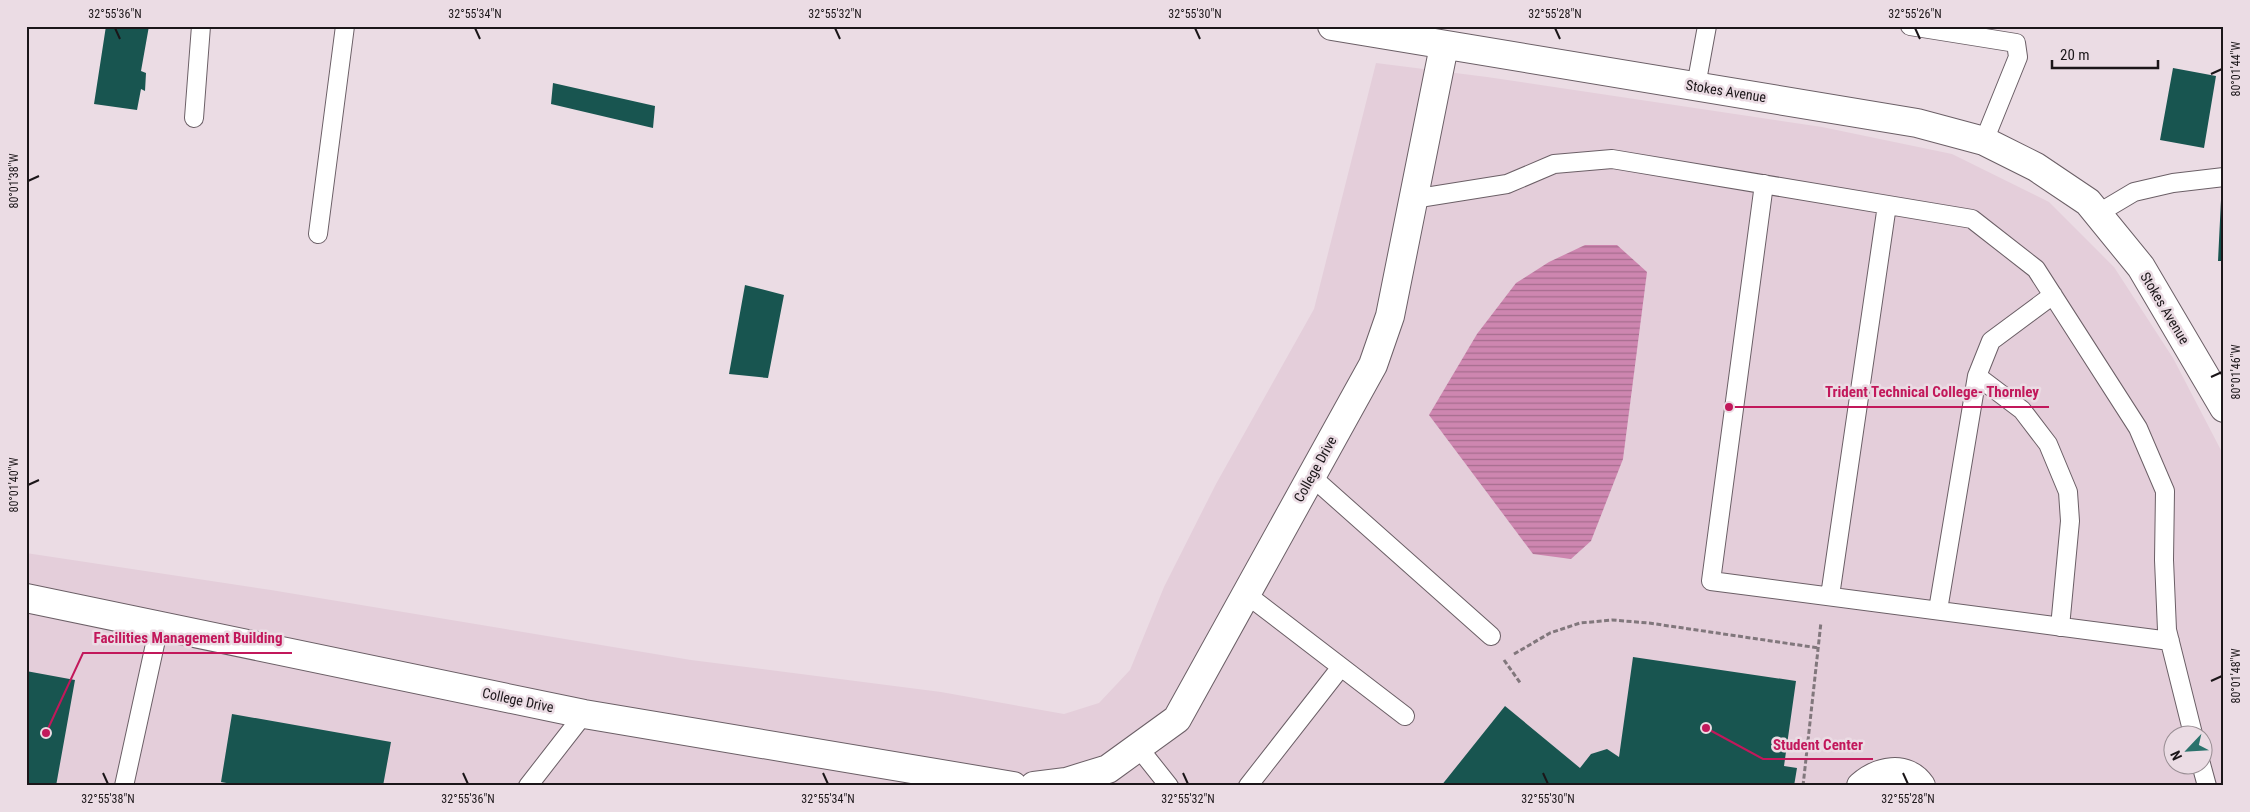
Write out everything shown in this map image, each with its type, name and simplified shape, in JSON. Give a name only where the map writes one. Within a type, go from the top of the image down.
[{"type":"street","name":"Stokes Avenue","points":[[1332,26],[1917,124],[1984,141],[2036,166],[2088,202],[2141,267],[2224,408]]},
{"type":"street","name":"College Drive","points":[[1034,786],[1066,782],[1108,768],[1177,718],[1246,594],[1373,364],[1390,316],[1444,46]]},
{"type":"street","name":"College Drive","points":[[26,598],[584,714],[1013,786]]},
{"type":"street","points":[[1861,786],[1871,777],[1883,772],[1896,772],[1908,775],[1921,786]]},
{"type":"lane","points":[[194,118],[201,26]]},
{"type":"lane","points":[[318,234],[345,26]]},
{"type":"lane","points":[[1696,86],[1707,26]]},
{"type":"lane","points":[[1910,26],[2016,43],[2018,57],[1984,141]]},
{"type":"lane","points":[[1413,199],[1507,184],[1554,164],[1612,159],[1972,219],[2036,269],[2138,428],[2165,490],[2164,560],[2167,630],[2191,724]]},
{"type":"lane","points":[[2098,214],[2134,192],[2173,183],[2224,177]]},
{"type":"lane","points":[[1764,184],[1711,580],[2170,641]]},
{"type":"lane","points":[[1830,596],[1887,205]]},
{"type":"lane","points":[[1938,610],[1977,376],[1992,341],[2053,295]]},
{"type":"lane","points":[[1977,376],[2022,410],[2048,444],[2068,492],[2070,521],[2060,627]]},
{"type":"lane","points":[[1311,476],[1491,636]]},
{"type":"lane","points":[[1246,594],[1405,716]]},
{"type":"lane","points":[[124,786],[159,626]]},
{"type":"lane","points":[[1248,786],[1341,667]]},
{"type":"lane","points":[[528,786],[584,714]]},
{"type":"lane","points":[[1138,747],[1169,786]]},
{"type":"path","points":[[1521,684],[1503,661],[1550,633],[1580,623],[1612,620],[1649,623],[1819,648]]},
{"type":"path","points":[[1803,786],[1822,620]]},
{"type":"shaded area","points":[[1376,63],[1487,77],[1822,127],[1952,154],[2049,202],[2114,267],[2173,358],[2224,456],[2224,786],[26,786],[26,553],[271,590],[691,660],[941,692],[1064,714],[1099,703],[1130,670],[1164,587],[1216,484],[1314,309]]},
{"type":"shaded area","points":[[1585,245],[1617,245],[1647,272],[1623,459],[1591,541],[1571,559],[1533,554],[1429,415],[1477,334],[1516,283],[1549,262]]},
{"type":"building","points":[[106,26],[149,26],[141,71],[146,73],[145,91],[141,89],[137,110],[94,104]]},
{"type":"building","points":[[2173,68],[2216,76],[2204,148],[2160,140]]},
{"type":"building","points":[[553,83],[655,106],[653,128],[551,104]]},
{"type":"building","points":[[2221,200],[2224,200],[2224,261],[2218,261]]},
{"type":"building","points":[[745,285],[784,295],[768,378],[729,374]]},
{"type":"building","points":[[1633,657],[1796,681],[1784,766],[1797,768],[1794,786],[1441,786],[1505,706],[1580,768],[1591,754],[1607,749],[1619,757]]},
{"type":"building","points":[[26,671],[75,680],[56,786],[26,786]]},
{"type":"building","points":[[232,714],[391,742],[383,786],[243,786],[221,782]]},
{"type":"place","name":"Trident Technical College- Thornley","points":[[1729,407]]},
{"type":"place","name":"Student Center","points":[[1706,728]]},
{"type":"place","name":"Facilities Management Building","points":[[46,733]]}]
